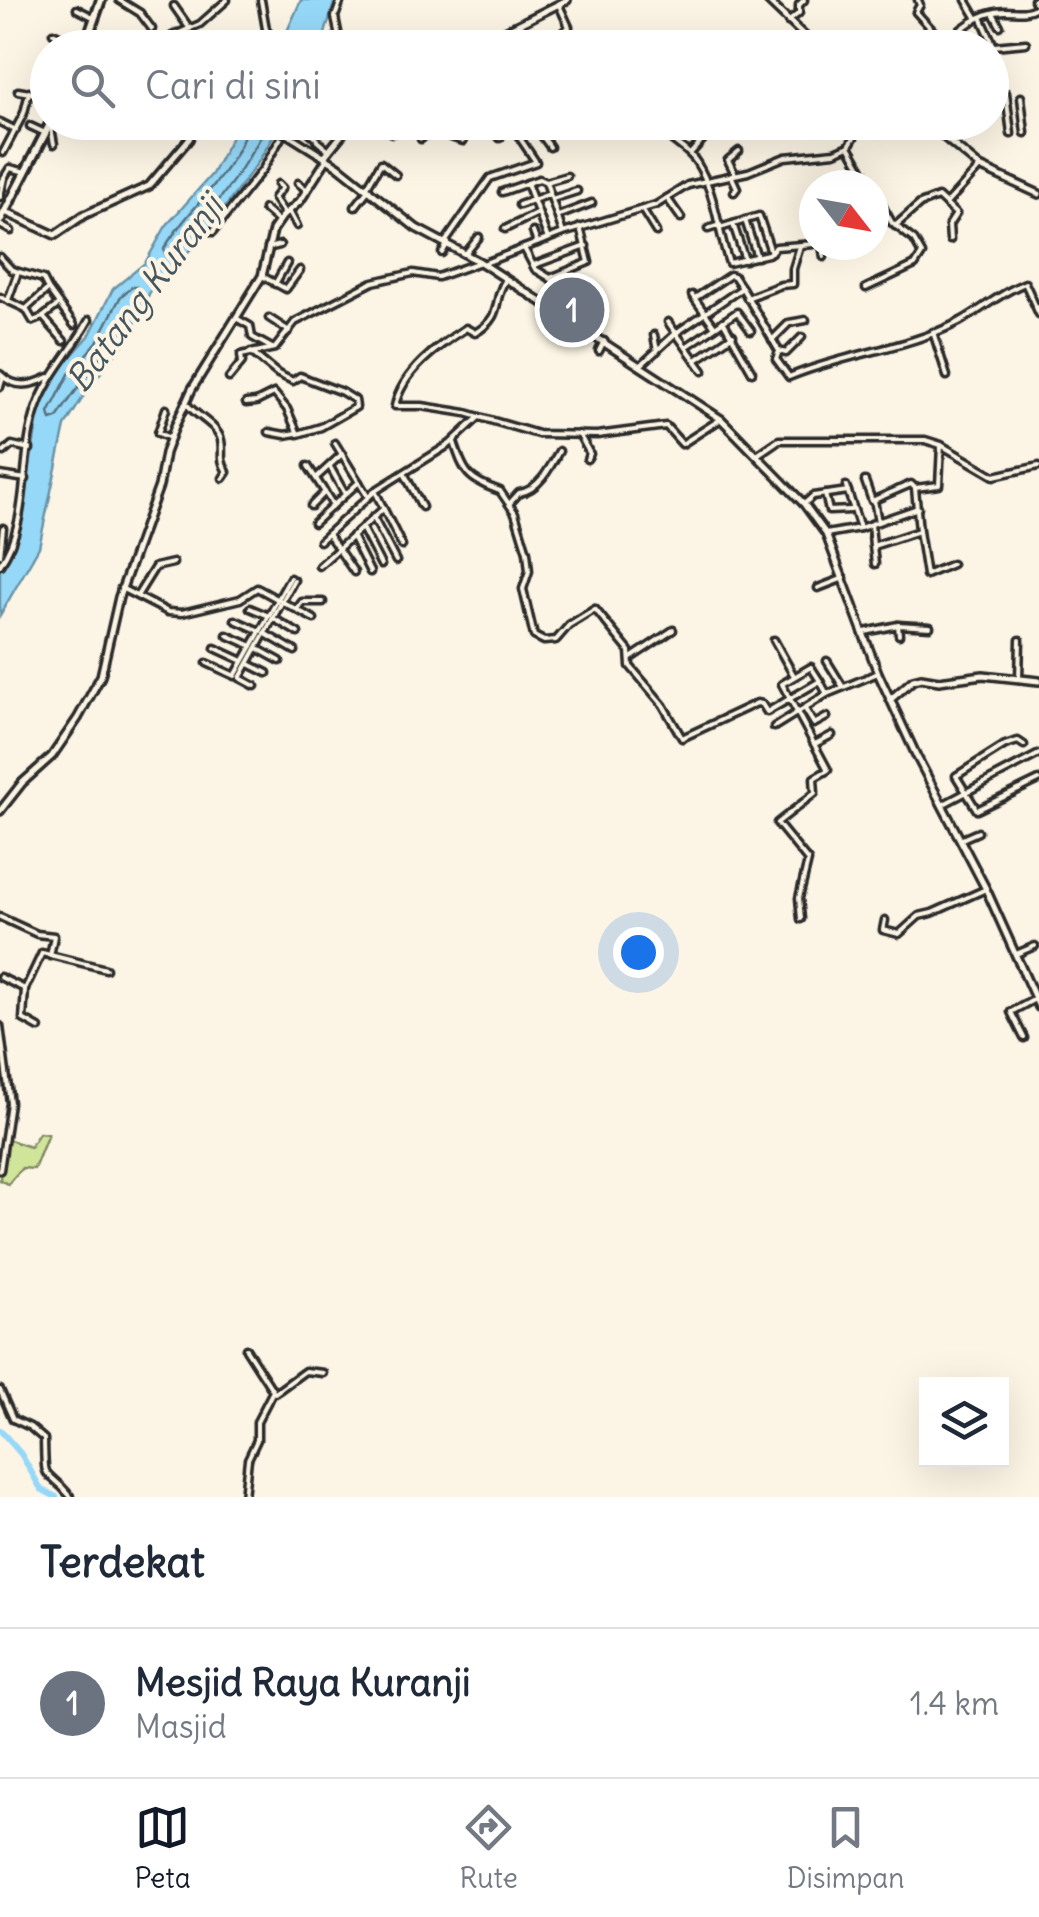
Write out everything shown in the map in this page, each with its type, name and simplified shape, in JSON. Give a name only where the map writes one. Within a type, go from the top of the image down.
[{"type":"main road","points":[[87,30],[99,0]]},
{"type":"main road","points":[[88,30],[99,0]]},
{"type":"main road","points":[[1,226],[2,213],[38,140]]},
{"type":"main road","points":[[2,213],[41,140]]},
{"type":"street","points":[[119,0],[140,13],[151,30]]},
{"type":"street","points":[[187,30],[227,0]]},
{"type":"street","points":[[260,0],[267,30]]},
{"type":"street","points":[[338,30],[335,17],[341,0]]},
{"type":"street","points":[[503,30],[530,23],[567,0]]},
{"type":"street","points":[[767,0],[797,30]]},
{"type":"street","points":[[918,0],[916,12],[930,30]]},
{"type":"street","points":[[966,0],[985,30]]},
{"type":"street","points":[[964,30],[993,12],[1026,13],[1038,8],[1034,0]]},
{"type":"street","points":[[788,22],[799,13],[800,2]]},
{"type":"street","points":[[559,4],[569,27],[566,30]]},
{"type":"street","points":[[174,6],[190,29]]},
{"type":"street","points":[[77,9],[92,16]]},
{"type":"street","points":[[993,12],[1000,26]]},
{"type":"street","points":[[1009,45],[1026,43]]},
{"type":"street","points":[[3,153],[29,92],[18,91]]},
{"type":"street","points":[[1021,97],[1025,133]]},
{"type":"street","points":[[1011,134],[1009,111],[1023,110]]},
{"type":"street","points":[[0,122],[16,130]]},
{"type":"street","points":[[52,140],[54,144]]},
{"type":"street","points":[[2,213],[50,235],[149,186],[188,140]]},
{"type":"street","points":[[213,232],[263,168],[279,140]]},
{"type":"street","points":[[298,140],[327,156],[416,228],[482,263],[720,419],[804,504],[826,534],[878,673],[962,839],[1039,1007]]},
{"type":"street","points":[[317,140],[327,156]]},
{"type":"street","points":[[0,811],[52,756],[104,670],[122,588],[160,486],[168,437],[262,276],[278,220],[307,190],[338,140]]},
{"type":"street","points":[[442,253],[490,178],[536,161],[521,140]]},
{"type":"street","points":[[546,140],[550,146]]},
{"type":"street","points":[[674,140],[690,154],[707,180],[728,262],[757,257],[775,247],[799,246]]},
{"type":"street","points":[[690,154],[703,140]]},
{"type":"street","points":[[229,378],[242,362],[241,356],[273,349],[287,341],[288,331],[304,317],[373,282],[413,273],[443,276],[564,233],[642,211],[683,187],[785,157],[811,152],[824,155],[849,146],[852,140]]},
{"type":"street","points":[[950,140],[980,166],[1039,194]]},
{"type":"street","points":[[849,146],[862,170]]},
{"type":"street","points":[[734,192],[738,188],[728,160],[739,151]]},
{"type":"street","points":[[356,207],[381,162],[396,175]]},
{"type":"street","points":[[946,204],[980,166]]},
{"type":"street","points":[[0,184],[12,168],[22,171]]},
{"type":"street","points":[[546,182],[567,176]]},
{"type":"street","points":[[0,197],[4,177]]},
{"type":"street","points":[[502,192],[541,179],[546,182],[564,233]]},
{"type":"street","points":[[298,183],[307,190]]},
{"type":"street","points":[[527,183],[548,239]]},
{"type":"street","points":[[278,184],[282,188],[274,198],[297,226]]},
{"type":"street","points":[[518,204],[577,190]]},
{"type":"street","points":[[895,226],[922,203],[938,197],[956,214],[950,225],[950,240]]},
{"type":"street","points":[[667,198],[681,218]]},
{"type":"street","points":[[558,216],[592,203]]},
{"type":"street","points":[[264,209],[278,220]]},
{"type":"street","points":[[642,211],[656,232]]},
{"type":"street","points":[[505,229],[538,214]]},
{"type":"street","points":[[866,288],[914,266],[921,258],[918,244],[889,216]]},
{"type":"street","points":[[708,230],[760,218],[771,252]]},
{"type":"street","points":[[745,220],[757,257]]},
{"type":"street","points":[[733,224],[744,260]]},
{"type":"street","points":[[1,226],[11,230]]},
{"type":"street","points":[[550,278],[590,262],[580,228]]},
{"type":"street","points":[[532,232],[537,243]]},
{"type":"street","points":[[466,253],[479,237]]},
{"type":"street","points":[[782,237],[784,246]]},
{"type":"street","points":[[268,248],[280,245]]},
{"type":"street","points":[[532,266],[586,246]]},
{"type":"street","points":[[524,247],[532,266],[568,296]]},
{"type":"street","points":[[686,348],[749,301],[781,285],[793,284],[799,249]]},
{"type":"street","points":[[0,257],[9,268],[43,279],[74,325]]},
{"type":"street","points":[[275,284],[287,262]]},
{"type":"street","points":[[438,267],[443,276]]},
{"type":"street","points":[[262,276],[287,289],[300,270]]},
{"type":"street","points":[[8,300],[18,272]]},
{"type":"street","points":[[716,327],[694,297],[730,275],[742,288],[779,351],[786,353],[802,337]]},
{"type":"street","points":[[505,280],[499,290],[500,305],[484,327],[474,332],[466,328],[438,347],[411,375],[395,406],[422,406],[503,421],[532,433],[580,434],[662,425],[670,428],[682,444],[720,419]]},
{"type":"street","points":[[779,351],[776,360],[789,377],[960,322],[1000,294],[1026,283],[1039,314]]},
{"type":"street","points":[[641,365],[676,333],[742,288]]},
{"type":"street","points":[[26,309],[48,289]]},
{"type":"street","points":[[0,297],[26,309],[33,322],[58,305]]},
{"type":"street","points":[[736,312],[751,331]]},
{"type":"street","points":[[44,317],[64,341]]},
{"type":"street","points":[[236,318],[250,326],[252,336],[273,349]]},
{"type":"street","points":[[268,318],[288,331]]},
{"type":"street","points":[[0,565],[16,535],[36,408],[88,320]]},
{"type":"street","points":[[772,340],[790,323],[806,320]]},
{"type":"street","points":[[723,321],[752,372]]},
{"type":"street","points":[[668,322],[703,371]]},
{"type":"street","points":[[933,332],[947,376]]},
{"type":"street","points":[[582,343],[590,334]]},
{"type":"street","points":[[654,335],[657,351]]},
{"type":"street","points":[[696,360],[733,335]]},
{"type":"street","points":[[599,351],[604,341]]},
{"type":"street","points":[[251,352],[280,376],[292,381],[300,376],[347,394],[356,402],[355,408],[321,427],[285,436],[269,432]]},
{"type":"street","points":[[0,387],[2,376],[30,386],[53,375]]},
{"type":"street","points":[[246,403],[274,393],[287,409],[296,433]]},
{"type":"street","points":[[186,403],[220,438],[220,458],[227,472],[224,478]]},
{"type":"street","points":[[166,408],[158,430],[159,436],[168,437]]},
{"type":"street","points":[[320,541],[374,491],[454,442],[479,417]]},
{"type":"street","points":[[580,434],[590,454],[587,459]]},
{"type":"street","points":[[757,455],[779,440],[926,440],[941,444],[994,476],[1039,466]]},
{"type":"street","points":[[454,442],[459,462],[482,486],[500,491],[510,504],[527,552],[529,571],[522,589],[534,636],[556,640],[569,625],[595,609],[629,651],[630,666],[648,684],[684,738],[750,706],[762,704],[766,712],[820,681]]},
{"type":"street","points":[[335,443],[368,497]]},
{"type":"street","points":[[915,488],[939,486],[941,444]]},
{"type":"street","points":[[4,452],[12,446],[30,449]]},
{"type":"street","points":[[510,504],[519,493],[530,492],[538,484],[540,475],[550,468],[559,452]]},
{"type":"street","points":[[316,478],[342,454]]},
{"type":"street","points":[[308,466],[332,506]]},
{"type":"street","points":[[330,466],[345,494]]},
{"type":"street","points":[[404,473],[422,507]]},
{"type":"street","points":[[0,474],[26,480]]},
{"type":"street","points":[[865,481],[872,501],[875,564]]},
{"type":"street","points":[[314,523],[359,482]]},
{"type":"street","points":[[872,501],[912,484],[926,575],[952,564]]},
{"type":"street","points":[[804,504],[808,498],[847,488],[860,528]]},
{"type":"street","points":[[374,491],[402,546]]},
{"type":"street","points":[[310,506],[322,494]]},
{"type":"street","points":[[825,494],[832,512],[854,510]]},
{"type":"street","points":[[826,534],[860,528],[918,508]]},
{"type":"street","points":[[318,566],[383,509]]},
{"type":"street","points":[[373,518],[396,561]]},
{"type":"street","points":[[0,556],[3,528]]},
{"type":"street","points":[[362,528],[381,565]]},
{"type":"street","points":[[873,546],[919,531]]},
{"type":"street","points":[[328,534],[354,572]]},
{"type":"street","points":[[352,536],[370,572]]},
{"type":"street","points":[[136,596],[155,566],[173,563]]},
{"type":"street","points":[[818,588],[844,578]]},
{"type":"street","points":[[237,677],[292,579]]},
{"type":"street","points":[[122,588],[168,612],[182,614],[240,599],[257,588],[314,619]]},
{"type":"street","points":[[297,610],[302,602],[323,602]]},
{"type":"street","points":[[250,608],[298,633]]},
{"type":"street","points":[[235,620],[295,651]]},
{"type":"street","points":[[865,632],[898,624],[930,627]]},
{"type":"street","points":[[898,624],[899,635]]},
{"type":"street","points":[[629,659],[672,630]]},
{"type":"street","points":[[227,634],[280,661]]},
{"type":"street","points":[[774,640],[794,676]]},
{"type":"street","points":[[1019,679],[1020,640]]},
{"type":"street","points":[[215,648],[267,674]]},
{"type":"street","points":[[827,660],[843,687]]},
{"type":"street","points":[[206,663],[255,686]]},
{"type":"street","points":[[802,919],[799,898],[808,861],[778,823],[816,792],[814,778],[828,770],[782,684],[811,667],[827,694]]},
{"type":"street","points":[[774,727],[827,694],[878,673]]},
{"type":"street","points":[[891,699],[918,678],[938,681],[983,675],[1039,681]]},
{"type":"street","points":[[805,709],[814,724]]},
{"type":"street","points":[[807,729],[827,717]]},
{"type":"street","points":[[815,744],[832,735]]},
{"type":"street","points":[[1024,745],[1018,741],[1005,745],[956,775],[977,810],[1039,780]]},
{"type":"street","points":[[942,805],[1039,754]]},
{"type":"street","points":[[962,839],[978,832]]},
{"type":"street","points":[[885,920],[883,930],[899,934],[924,913],[986,889]]},
{"type":"street","points":[[0,918],[37,934],[54,936],[50,956]]},
{"type":"street","points":[[1016,954],[1036,946]]},
{"type":"street","points":[[40,1028],[23,1019],[25,988],[42,953],[106,969]]},
{"type":"street","points":[[0,978],[25,988]]},
{"type":"street","points":[[1024,1038],[1011,1012],[1035,999]]},
{"type":"street","points":[[0,1026],[10,1103],[0,1170]]},
{"type":"street","points":[[246,1349],[272,1386],[270,1397]]},
{"type":"street","points":[[244,1497],[248,1459],[263,1405],[305,1371],[322,1373]]},
{"type":"street","points":[[0,1390],[10,1416],[44,1439],[42,1462],[46,1474],[71,1497]]},
{"type":"green space","points":[[39,1133],[48,1134],[34,1169],[22,1168],[8,1184],[0,1180],[7,1139],[30,1147]]},
{"type":"water","points":[[301,0],[335,0],[326,30],[288,30]]},
{"type":"water","name":"Batang Kuranji","points":[[230,140],[271,140],[207,232],[150,292],[129,337],[90,386],[65,426],[39,547],[0,615],[0,568],[13,547],[24,505],[39,410],[60,369],[89,336],[113,289],[145,263],[166,226],[212,174]]},
{"type":"waterway","points":[[0,1430],[21,1454],[41,1489],[56,1497]]},
{"type":"place","name":"Mesjid Raya Kuranji","points":[[572,310]]}]
